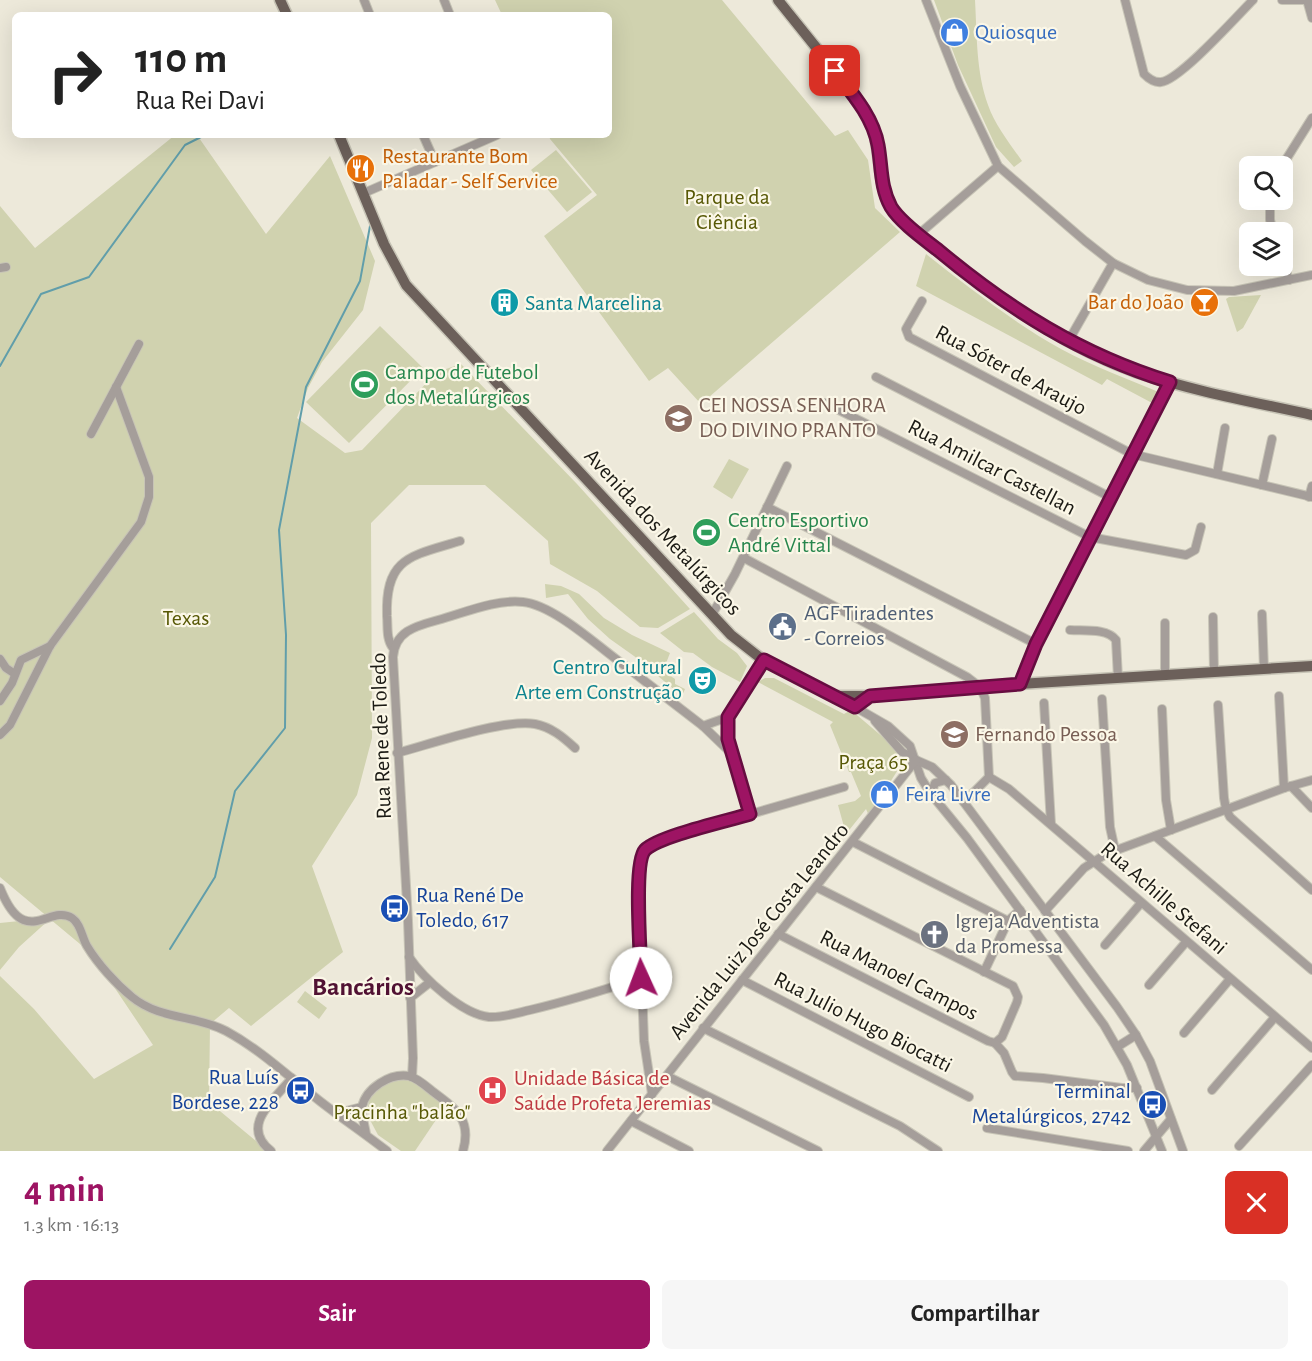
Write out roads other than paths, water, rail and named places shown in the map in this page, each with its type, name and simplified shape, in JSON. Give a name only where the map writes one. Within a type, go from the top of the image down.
[{"type":"main road","points":[[778,0],[848,88],[870,120],[878,146],[885,196],[893,210],[983,286],[1035,323],[1103,358],[1170,382],[1312,415]]},
{"type":"main road","name":"Avenida dos Metalúrgicos","points":[[340,138],[384,244],[406,285],[731,634],[764,660],[855,707]]},
{"type":"main road","points":[[835,696],[870,696],[1020,684],[1312,666]]},
{"type":"main road","points":[[855,707],[870,696]]},
{"type":"street","points":[[926,0],[960,86],[998,166],[1084,241],[1113,263],[1148,280],[1187,290],[1234,291],[1312,275]]},
{"type":"street","points":[[1125,0],[1144,75],[1150,80],[1160,82],[1172,78],[1186,67],[1253,0]]},
{"type":"street","points":[[1282,0],[1309,0],[1312,18]]},
{"type":"street","points":[[1288,156],[1312,118]]},
{"type":"street","points":[[424,138],[435,162]]},
{"type":"street","points":[[364,193],[490,138]]},
{"type":"street","points":[[919,234],[998,166]]},
{"type":"street","points":[[1069,340],[1113,263]]},
{"type":"street","points":[[1288,276],[1289,280]]},
{"type":"street","name":"Rua Sóter de Araujo","points":[[922,301],[906,329],[909,337],[1132,454]]},
{"type":"street","points":[[91,434],[139,344]]},
{"type":"street","name":"Rua Amilcar Castellan","points":[[876,377],[1110,497]]},
{"type":"street","points":[[1020,684],[1036,644],[1170,382]]},
{"type":"street","points":[[0,735],[10,725],[50,646],[141,522],[149,497],[149,477],[116,387]]},
{"type":"street","name":"Rua Amilcar Castellan","points":[[825,403],[1090,537],[1186,555],[1195,550],[1201,527]]},
{"type":"street","points":[[1217,474],[1225,428]]},
{"type":"street","points":[[1262,485],[1272,439]]},
{"type":"street","points":[[1132,454],[1311,497],[1312,486]]},
{"type":"street","points":[[713,613],[744,558],[787,466]]},
{"type":"street","points":[[767,507],[1036,644]]},
{"type":"street","points":[[393,648],[388,638],[387,593],[390,580],[397,567],[415,555],[459,541]]},
{"type":"street","points":[[744,558],[967,677],[980,687],[986,707],[989,777],[964,802]]},
{"type":"street","name":"Rua Rene de Toledo","points":[[412,1077],[409,957],[393,648],[397,640],[420,625],[503,602],[523,602],[540,607],[577,629],[703,726],[732,753]]},
{"type":"street","points":[[1262,614],[1264,669]]},
{"type":"street","points":[[1213,617],[1214,672]]},
{"type":"street","points":[[1165,623],[1165,676]]},
{"type":"street","points":[[1070,630],[1107,633],[1113,636],[1116,640],[1118,678]]},
{"type":"street","points":[[0,701],[21,660],[50,646]]},
{"type":"street","points":[[0,659],[6,668],[15,674]]},
{"type":"street","points":[[750,814],[728,739],[728,717],[764,660]]},
{"type":"street","points":[[1279,696],[1287,787],[1312,808]]},
{"type":"street","points":[[1102,699],[1110,827],[1115,849]]},
{"type":"street","points":[[1044,703],[1051,824]]},
{"type":"street","points":[[1218,705],[1226,809],[1238,826],[1312,890]]},
{"type":"street","name":"Avenida dos Metalúrgicos","points":[[855,707],[874,720],[902,752],[932,767],[946,780],[1045,911],[1136,1035],[1150,1061],[1183,1151]]},
{"type":"street","points":[[1162,709],[1166,800],[1171,830]]},
{"type":"street","points":[[703,726],[728,717]]},
{"type":"street","points":[[397,753],[519,723],[552,730],[575,748]]},
{"type":"street","name":"Avenida dos Metalúrgicos","points":[[916,760],[921,778],[931,794],[1082,993],[1117,1047],[1137,1088],[1162,1151]]},
{"type":"street","name":"Avenida Luiz José Costa Leandro","points":[[607,1151],[778,934],[854,842],[916,760]]},
{"type":"street","name":"Rua Achille Stefani","points":[[989,777],[1003,784],[1051,824],[1312,1048]]},
{"type":"street","points":[[931,794],[935,783],[946,780]]},
{"type":"street","points":[[1045,911],[1084,868],[1115,849],[1312,780]]},
{"type":"street","points":[[652,1094],[644,1041],[641,978],[638,874],[641,855],[651,845],[668,838],[844,787]]},
{"type":"street","points":[[1155,836],[1312,970]]},
{"type":"street","points":[[854,842],[1008,921]]},
{"type":"street","points":[[816,887],[1013,986],[1018,997],[1017,1002],[998,1040],[1013,1075],[1096,1086],[1137,1088]]},
{"type":"street","points":[[0,888],[5,901],[18,918],[36,923],[60,916],[70,916],[76,921],[87,946],[108,972],[141,1003],[164,1014],[217,1027],[263,1054],[387,1151]]},
{"type":"street","points":[[1105,945],[1141,903]]},
{"type":"street","points":[[984,972],[1008,921],[1020,910]]},
{"type":"street","name":"Rua Manoel Campos","points":[[778,934],[988,1041],[998,1040]]},
{"type":"street","points":[[1149,985],[1186,942]]},
{"type":"street","points":[[409,957],[429,983],[471,1010],[489,1017],[561,1003],[641,978]]},
{"type":"street","points":[[1184,1033],[1230,979]]},
{"type":"street","name":"Rua Julio Hugo Biocatti","points":[[742,980],[969,1096]]},
{"type":"street","points":[[410,998],[429,983]]},
{"type":"street","points":[[1212,1090],[1275,1017]]},
{"type":"street","points":[[703,1028],[900,1126],[938,1151]]},
{"type":"street","points":[[1117,1047],[1136,1035]]},
{"type":"street","points":[[1239,1146],[1312,1065]]},
{"type":"street","points":[[366,1134],[362,1107],[378,1084],[400,1076],[412,1077],[451,1106],[463,1120],[467,1135],[463,1151]]},
{"type":"street","points":[[667,1076],[818,1151]]},
{"type":"street","points":[[271,1151],[259,1139],[258,1124],[266,1108],[292,1078]]},
{"type":"street","points":[[338,1113],[362,1107]]},
{"type":"street","points":[[1144,1151],[1171,1119]]},
{"type":"street","points":[[631,1121],[689,1151]]},
{"type":"street","points":[[987,1128],[1128,1151]]},
{"type":"waterway","points":[[0,366],[41,294],[89,277],[185,145],[199,138]]},
{"type":"waterway","points":[[170,949],[215,877],[235,791],[285,728],[286,635],[279,530],[306,387],[360,281],[370,226]]},
{"type":"place","name":"Quiosque","points":[[954,32]]},
{"type":"place","name":"Restaurante Bom Paladar - Self Service","points":[[361,169]]},
{"type":"place","name":"Bar do João","points":[[1205,302]]},
{"type":"place","name":"Santa Marcelina","points":[[504,303]]},
{"type":"place","name":"Campo de Futebol dos Metalúrgicos","points":[[364,385]]},
{"type":"place","name":"CEI NOSSA SENHORA DO DIVINO PRANTO","points":[[678,418]]},
{"type":"place","name":"Centro Esportivo André Vittal","points":[[707,533]]},
{"type":"place","name":"AGF Tiradentes - Correios","points":[[783,626]]},
{"type":"place","name":"Centro Cultural Arte em Construção","points":[[703,680]]},
{"type":"place","name":"Fernando Pessoa","points":[[954,734]]},
{"type":"place","name":"Feira Livre","points":[[884,794]]},
{"type":"place","name":"Rua René De Toledo, 617","points":[[395,908]]},
{"type":"place","name":"Igreja Adventista da Promessa","points":[[934,934]]},
{"type":"place","name":"Rua Luís Bordese, 228","points":[[300,1090]]},
{"type":"place","name":"Unidade Básica de Saúde Profeta Jeremias","points":[[493,1091]]},
{"type":"place","name":"Terminal Metalúrgicos, 2742","points":[[1152,1104]]},
{"type":"district","name":"Bancários","points":[[363,987]]},
{"type":"park label","name":"Parque da Ciência","points":[[727,210]]},
{"type":"park label","name":"Texas","points":[[186,618]]},
{"type":"park label","name":"Praça 65","points":[[873,762]]},
{"type":"park label","name":"Pracinha \"balão\"","points":[[402,1112]]}]
